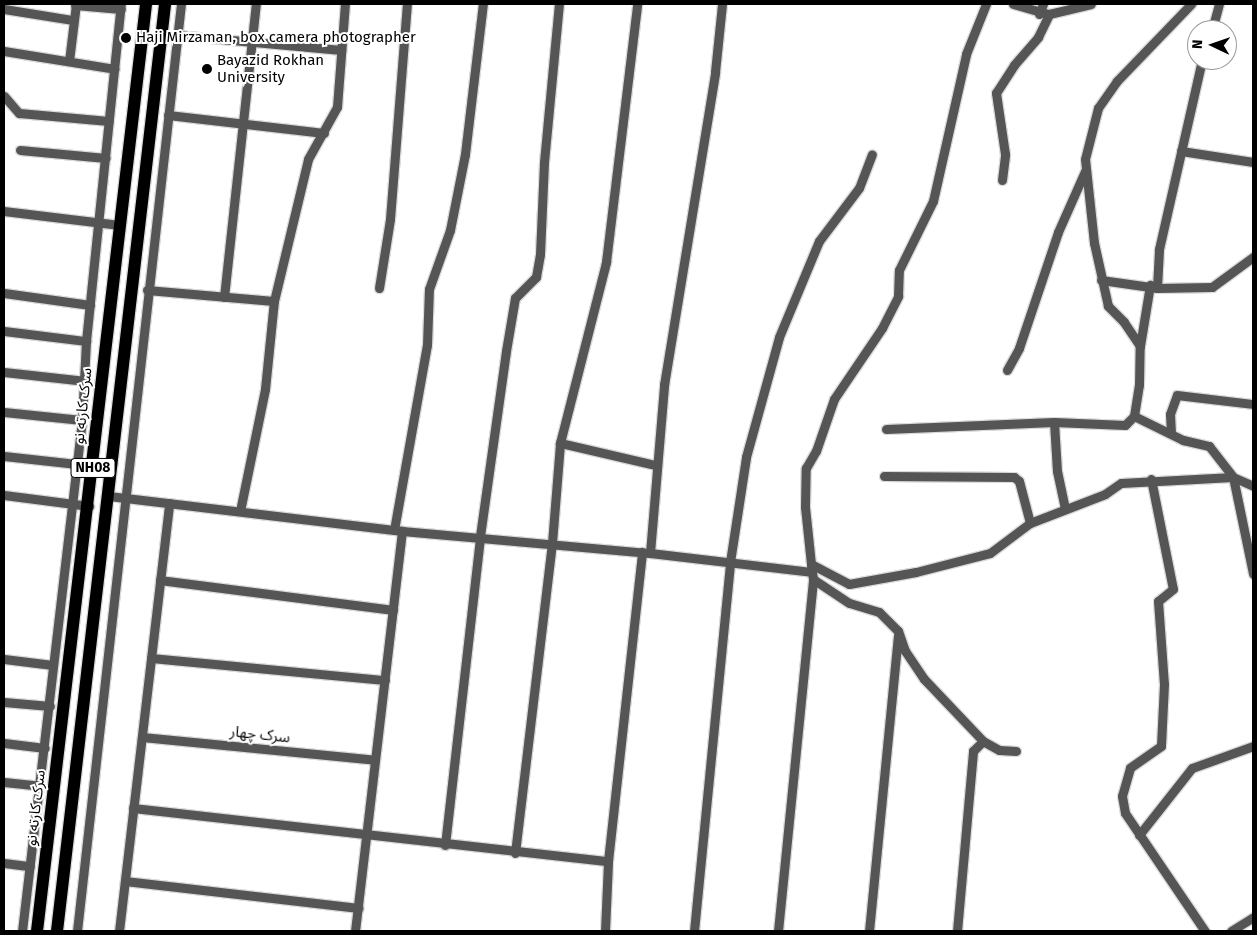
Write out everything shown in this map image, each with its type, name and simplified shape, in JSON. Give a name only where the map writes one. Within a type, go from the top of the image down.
[{"type":"highway","name":"سرک کارته نو","points":[[37,931],[89,506],[119,225],[146,4]]},
{"type":"highway","name":"NH08","points":[[57,931],[166,4]]},
{"type":"street","points":[[22,931],[50,706],[53,665],[82,420],[86,381],[86,341],[121,6],[76,4],[69,61]]},
{"type":"street","points":[[77,931],[126,498],[147,290],[181,4]]},
{"type":"street","points":[[224,297],[256,4]]},
{"type":"street","points":[[240,511],[265,389],[274,301],[308,159],[337,107],[345,4]]},
{"type":"street","points":[[379,288],[390,219],[407,4]]},
{"type":"street","points":[[355,931],[393,610],[398,530],[427,345],[429,289],[450,230],[466,154],[483,4]]},
{"type":"street","points":[[445,845],[480,536],[514,298],[536,277],[540,254],[544,162],[559,4]]},
{"type":"street","points":[[515,853],[552,543],[560,443],[606,262],[637,4]]},
{"type":"street","points":[[605,931],[608,861],[646,552],[664,385],[715,72],[722,4]]},
{"type":"street","points":[[778,931],[812,572],[805,507],[806,468],[816,451],[834,399],[882,328],[898,296],[899,270],[933,201],[966,54],[986,4]]},
{"type":"street","points":[[1013,4],[1039,14],[1049,14],[1091,4]]},
{"type":"street","points":[[1039,14],[1043,4]]},
{"type":"street","points":[[1140,346],[1124,322],[1108,306],[1101,280],[1084,159],[1098,108],[1117,81],[1191,4]]},
{"type":"street","points":[[1215,20],[1219,4]]},
{"type":"street","points":[[4,9],[73,20]]},
{"type":"street","points":[[1002,180],[1005,154],[996,93],[1014,65],[1038,37],[1049,14]]},
{"type":"street","points":[[177,35],[341,50]]},
{"type":"street","points":[[4,51],[115,69]]},
{"type":"street","points":[[886,429],[1054,422],[1117,426],[1125,425],[1134,416],[1139,385],[1140,346],[1154,287],[1159,249],[1200,70]]},
{"type":"street","points":[[4,96],[19,113],[109,121]]},
{"type":"street","points":[[168,115],[324,133]]},
{"type":"street","points":[[20,150],[106,158]]},
{"type":"street","points":[[1181,151],[1253,162]]},
{"type":"street","points":[[694,931],[730,562],[746,457],[779,338],[819,241],[859,188],[872,154]]},
{"type":"street","points":[[1008,370],[1019,348],[1058,232],[1085,171]]},
{"type":"street","points":[[4,211],[119,225]]},
{"type":"street","points":[[1101,280],[1154,287],[1212,287],[1253,257]]},
{"type":"street","points":[[147,290],[274,301]]},
{"type":"street","points":[[4,293],[90,306]]},
{"type":"street","points":[[4,331],[86,341]]},
{"type":"street","points":[[4,372],[86,381]]},
{"type":"street","points":[[1171,433],[1170,414],[1177,395],[1253,404]]},
{"type":"street","points":[[4,412],[82,420]]},
{"type":"street","points":[[1134,416],[1183,440],[1209,446],[1233,477],[1253,574]]},
{"type":"street","points":[[1054,422],[1057,471],[1065,509]]},
{"type":"street","points":[[560,443],[655,465]]},
{"type":"street","points":[[4,456],[77,464]]},
{"type":"street","points":[[884,476],[1014,477],[1019,481],[1030,522]]},
{"type":"street","points":[[109,496],[398,530],[646,552],[812,572],[849,584],[916,572],[990,553],[1030,522],[1105,494],[1121,483],[1151,479],[1233,477],[1253,486]]},
{"type":"street","points":[[1151,479],[1174,589],[1158,601],[1164,684],[1161,746],[1130,768],[1123,783],[1125,814],[1205,931]]},
{"type":"street","points":[[4,495],[89,506]]},
{"type":"street","points":[[119,931],[169,503]]},
{"type":"street","points":[[812,572],[849,603],[879,612],[898,631],[905,651],[924,679],[983,741],[1000,750],[1016,752]]},
{"type":"street","points":[[160,580],[393,610]]},
{"type":"street","points":[[869,931],[898,631]]},
{"type":"street","points":[[151,658],[385,680]]},
{"type":"street","points":[[4,659],[53,665]]},
{"type":"street","points":[[4,702],[50,706]]},
{"type":"street","name":"سرک چهار","points":[[142,737],[375,760]]},
{"type":"street","points":[[957,931],[973,751],[983,741]]},
{"type":"street","points":[[4,743],[45,748]]},
{"type":"street","points":[[1139,835],[1192,768],[1253,746]]},
{"type":"street","points":[[4,782],[40,786]]},
{"type":"street","points":[[133,808],[515,853],[608,861]]},
{"type":"street","points":[[4,863],[30,866]]},
{"type":"street","points":[[125,881],[358,908]]},
{"type":"street","points":[[1231,931],[1253,917]]},
{"type":"place","name":"Haji Mirzaman, box camera photographer","points":[[126,38]]},
{"type":"place","name":"Bayazid Rokhan University","points":[[207,69]]}]
